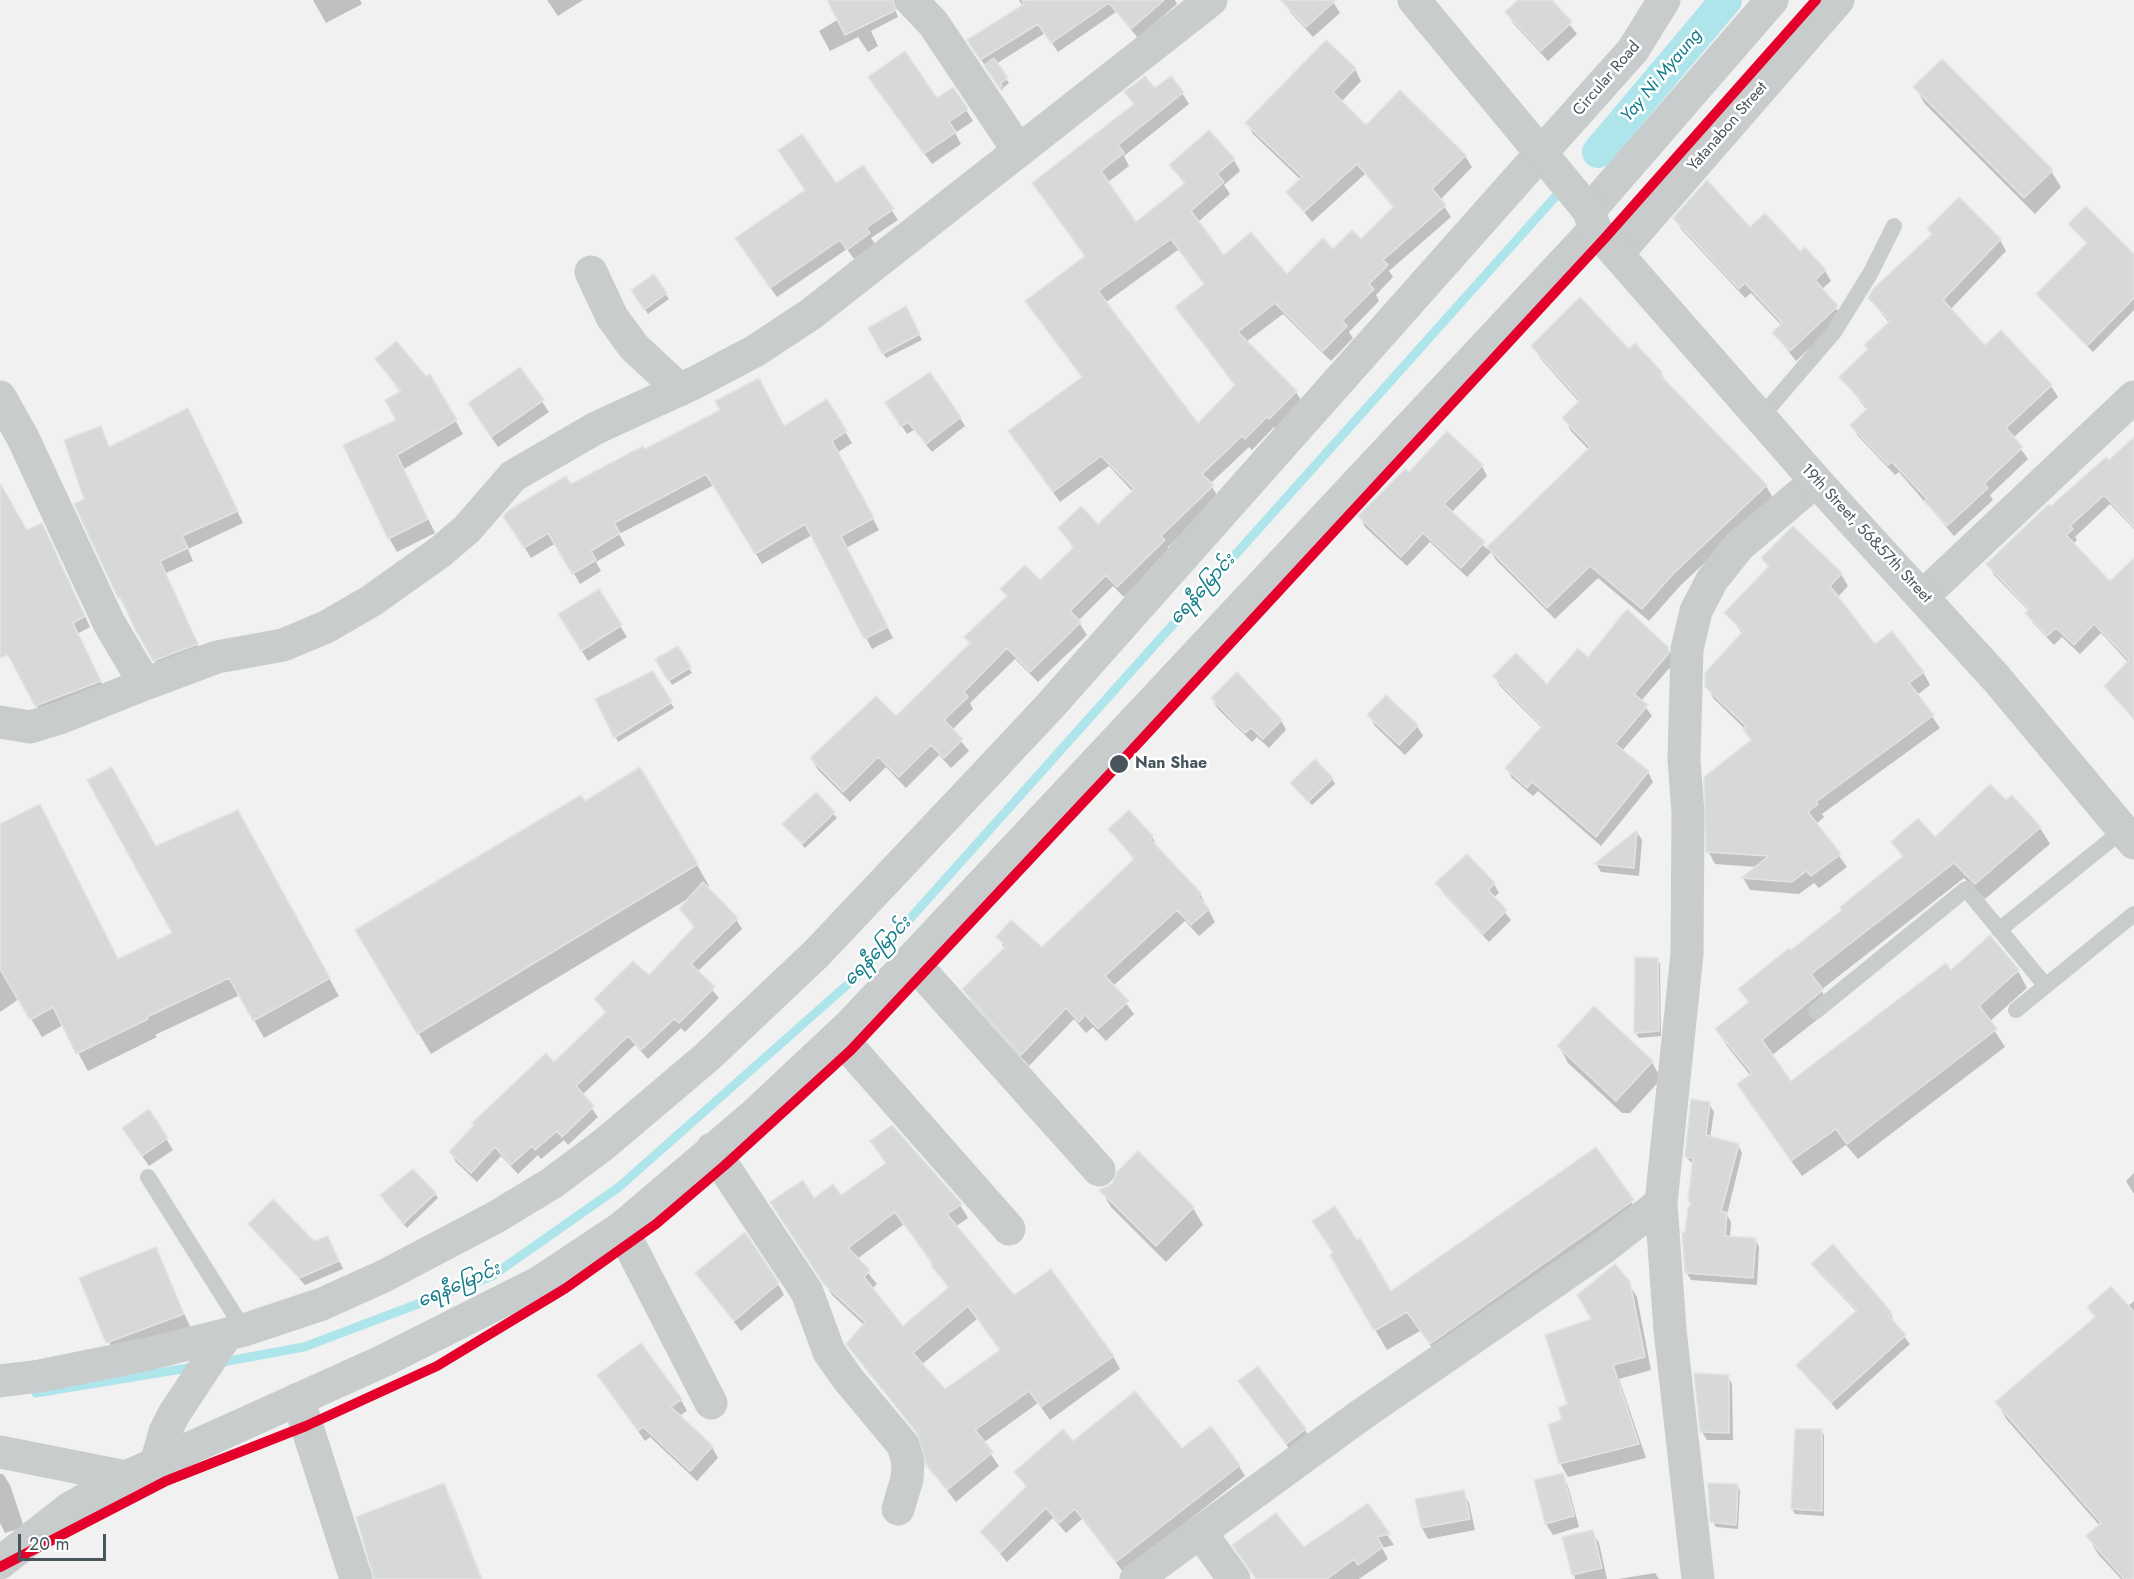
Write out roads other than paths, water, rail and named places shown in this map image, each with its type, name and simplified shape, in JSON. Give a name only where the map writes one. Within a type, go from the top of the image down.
[{"type":"street","points":[[911,0],[933,23],[1018,150]]},
{"type":"street","points":[[0,722],[30,727],[60,718],[217,657],[283,645],[326,627],[371,602],[440,552],[467,529],[513,476],[597,428],[680,390],[755,351],[811,314],[1211,0]]},
{"type":"street","name":"19th Street, 56&57th Street","points":[[1414,0],[1503,110],[1542,152],[1618,253],[1816,481],[1923,596],[2129,837]]},
{"type":"street","name":"Circular Road","points":[[0,1381],[98,1365],[228,1339],[333,1299],[384,1276],[496,1216],[552,1183],[603,1145],[706,1057],[816,954],[1050,706],[1633,51],[1664,0]]},
{"type":"street","points":[[0,1563],[70,1508],[157,1459],[383,1361],[540,1282],[621,1228],[754,1115],[839,1036],[911,960],[1592,220],[1772,0]]},
{"type":"street","name":"Yatanabon Street","points":[[1618,253],[1838,0]]},
{"type":"street","points":[[591,272],[612,317],[634,347],[680,390]]},
{"type":"street","points":[[1923,596],[2134,397]]},
{"type":"street","points":[[5,418],[109,623],[145,684]]},
{"type":"street","points":[[1698,1579],[1670,1329],[1661,1203],[1687,954],[1688,813],[1684,760],[1688,649],[1696,612],[1712,580],[1739,546],[1816,481]]},
{"type":"street","points":[[911,960],[1099,1170]]},
{"type":"street","points":[[839,1036],[1009,1229]]},
{"type":"street","points":[[712,1149],[807,1292],[829,1352],[848,1379],[903,1444],[908,1462],[907,1479],[898,1509]]},
{"type":"street","points":[[1136,1579],[1361,1415],[1602,1249],[1661,1203]]},
{"type":"street","points":[[621,1228],[711,1403]]},
{"type":"street","points":[[157,1459],[174,1414],[228,1339]]},
{"type":"street","points":[[298,1399],[356,1579]]},
{"type":"street","points":[[0,1452],[126,1477]]},
{"type":"street","points":[[1200,1532],[1234,1579]]},
{"type":"lane","points":[[1761,417],[1834,332],[1870,274],[1894,226]]},
{"type":"lane","points":[[1999,930],[2129,837]]},
{"type":"lane","points":[[1816,1011],[1966,889],[2045,985]]},
{"type":"lane","points":[[2016,1010],[2134,914]]},
{"type":"lane","points":[[148,1177],[228,1339]]},
{"type":"waterway","name":"Yay Ni Myaung","points":[[1598,152],[1726,0]]},
{"type":"waterway","name":"ရေနီမြောင်း","points":[[217,1363],[304,1347],[492,1276],[619,1187],[865,969],[1556,196]]},
{"type":"waterway","name":"ရေနီမြောင်း","points":[[36,1393],[194,1367]]},
{"type":"place","name":"Nan Shae","points":[[1119,764]]}]
